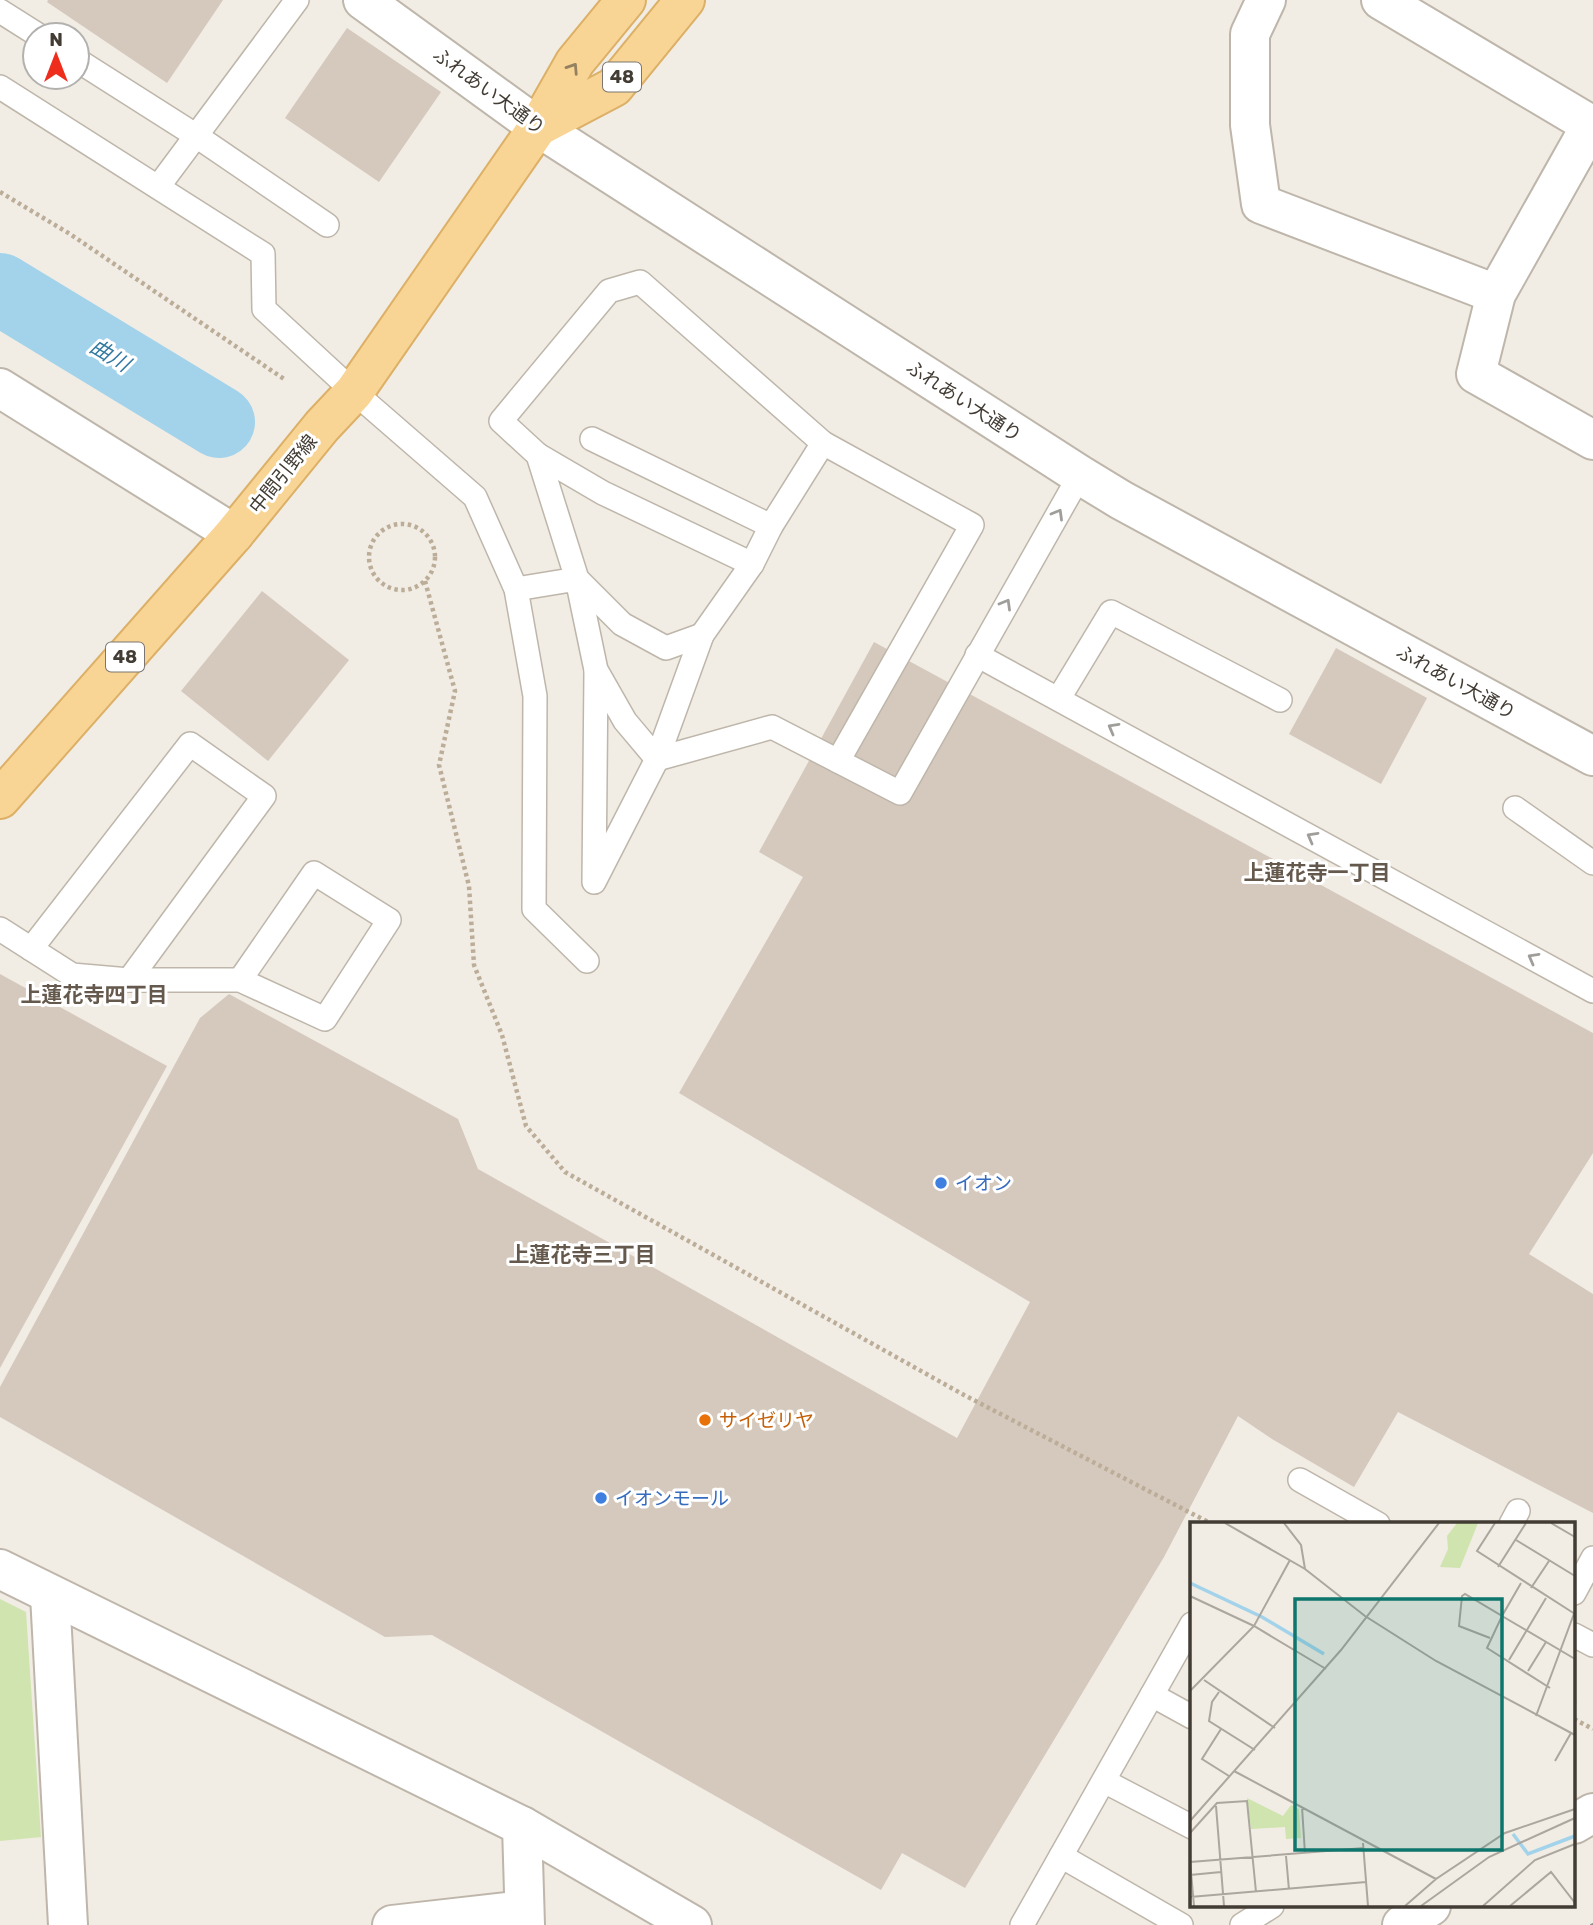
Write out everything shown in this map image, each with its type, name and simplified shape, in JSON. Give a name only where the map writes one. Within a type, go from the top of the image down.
[{"type":"main road","name":"中間引野線","points":[[0,798],[242,525],[322,426],[354,392],[538,127],[576,62],[626,0]]},
{"type":"main road","name":"中間引野線","points":[[538,127],[614,87],[685,0]]},
{"type":"street","name":"ふれあい大通り","points":[[363,0],[538,127],[1080,475],[1121,500],[1593,756]]},
{"type":"street","points":[[1266,0],[1250,34],[1250,125],[1261,204],[1496,294]]},
{"type":"street","points":[[1381,0],[1592,125],[1496,294],[1476,374],[1593,440]]},
{"type":"street","points":[[0,388],[242,525]]},
{"type":"street","points":[[0,1569],[522,1826],[692,1925]]},
{"type":"street","points":[[50,1595],[68,1925]]},
{"type":"street","points":[[392,1925],[524,1918],[522,1826]]},
{"type":"street","points":[[1402,1925],[1428,1908]]},
{"type":"lane","points":[[158,187],[297,0]]},
{"type":"lane","points":[[0,11],[21,25]]},
{"type":"lane","points":[[91,69],[195,135],[327,225]]},
{"type":"lane","points":[[0,87],[263,254],[264,309],[475,497],[516,589],[536,696],[534,909],[587,961]]},
{"type":"lane","points":[[752,564],[603,493],[538,455],[501,421],[610,291],[640,282],[823,443],[972,525],[838,761]]},
{"type":"lane","points":[[592,439],[771,526]]},
{"type":"lane","points":[[538,455],[577,579],[596,670],[594,882],[657,759],[702,635],[752,564],[771,526],[823,443]]},
{"type":"lane","points":[[657,759],[772,727],[900,793],[1080,475]]},
{"type":"lane","points":[[516,589],[577,579]]},
{"type":"lane","points":[[577,579],[622,624],[666,648],[702,635]]},
{"type":"lane","points":[[1059,698],[1111,612],[1280,700]]},
{"type":"lane","points":[[977,655],[1593,990]]},
{"type":"lane","points":[[596,670],[625,721],[657,759]]},
{"type":"lane","points":[[31,950],[190,744],[264,796],[129,980]]},
{"type":"lane","points":[[1515,808],[1593,863]]},
{"type":"lane","points":[[0,929],[72,975],[129,980],[240,980],[325,1019],[389,920],[314,873],[240,980]]},
{"type":"lane","points":[[1300,1480],[1374,1522]]},
{"type":"lane","points":[[1576,1589],[1593,1559]]},
{"type":"lane","points":[[1022,1925],[1190,1628]]},
{"type":"lane","points":[[1576,1635],[1593,1645]]},
{"type":"lane","points":[[1152,1695],[1190,1716]]},
{"type":"lane","points":[[1104,1781],[1190,1827]]},
{"type":"lane","points":[[1061,1856],[1181,1925]]},
{"type":"lane","points":[[1242,1925],[1269,1908]]},
{"type":"path","points":[[0,192],[70,234],[284,379]]},
{"type":"path","points":[[425,582],[414,588],[401,590],[388,587],[377,579],[369,556],[371,543],[379,533],[391,526],[403,524],[416,527],[426,534],[433,545],[435,558],[432,571],[425,582],[455,691],[439,765],[468,886],[474,965],[502,1035],[526,1126],[565,1172],[964,1395],[1208,1522]]},
{"type":"path","points":[[1576,1720],[1593,1729]]},
{"type":"green space","points":[[0,1599],[26,1612],[41,1837],[0,1841]]},
{"type":"building","points":[[223,0],[167,83],[91,32],[91,21],[75,21],[47,2]]},
{"type":"building","points":[[347,28],[441,92],[379,182],[285,118]]},
{"type":"building","points":[[262,591],[349,660],[268,761],[181,691]]},
{"type":"building","points":[[874,642],[1593,1033],[1593,1153],[1529,1254],[1593,1294],[1593,1513],[1398,1412],[1354,1487],[1238,1416],[1164,1557],[965,1888],[902,1853],[881,1890],[432,1635],[385,1637],[0,1417],[0,1387],[200,1018],[229,994],[458,1119],[478,1169],[957,1438],[1030,1302],[679,1093],[803,877],[759,852]]},
{"type":"building","points":[[1336,648],[1427,698],[1381,784],[1289,734]]},
{"type":"building","points":[[0,974],[167,1066],[0,1368]]},
{"type":"waterway","name":"曲川","points":[[0,289],[219,422]]},
{"type":"place","name":"イオン","points":[[941,1183]]},
{"type":"place","name":"サイゼリヤ","points":[[705,1420]]},
{"type":"place","name":"イオンモール","points":[[601,1498]]},
{"type":"district","name":"上蓮花寺一丁目","points":[[1317,872]]},
{"type":"district","name":"上蓮花寺四丁目","points":[[94,994]]},
{"type":"district","name":"上蓮花寺三丁目","points":[[582,1254]]}]
